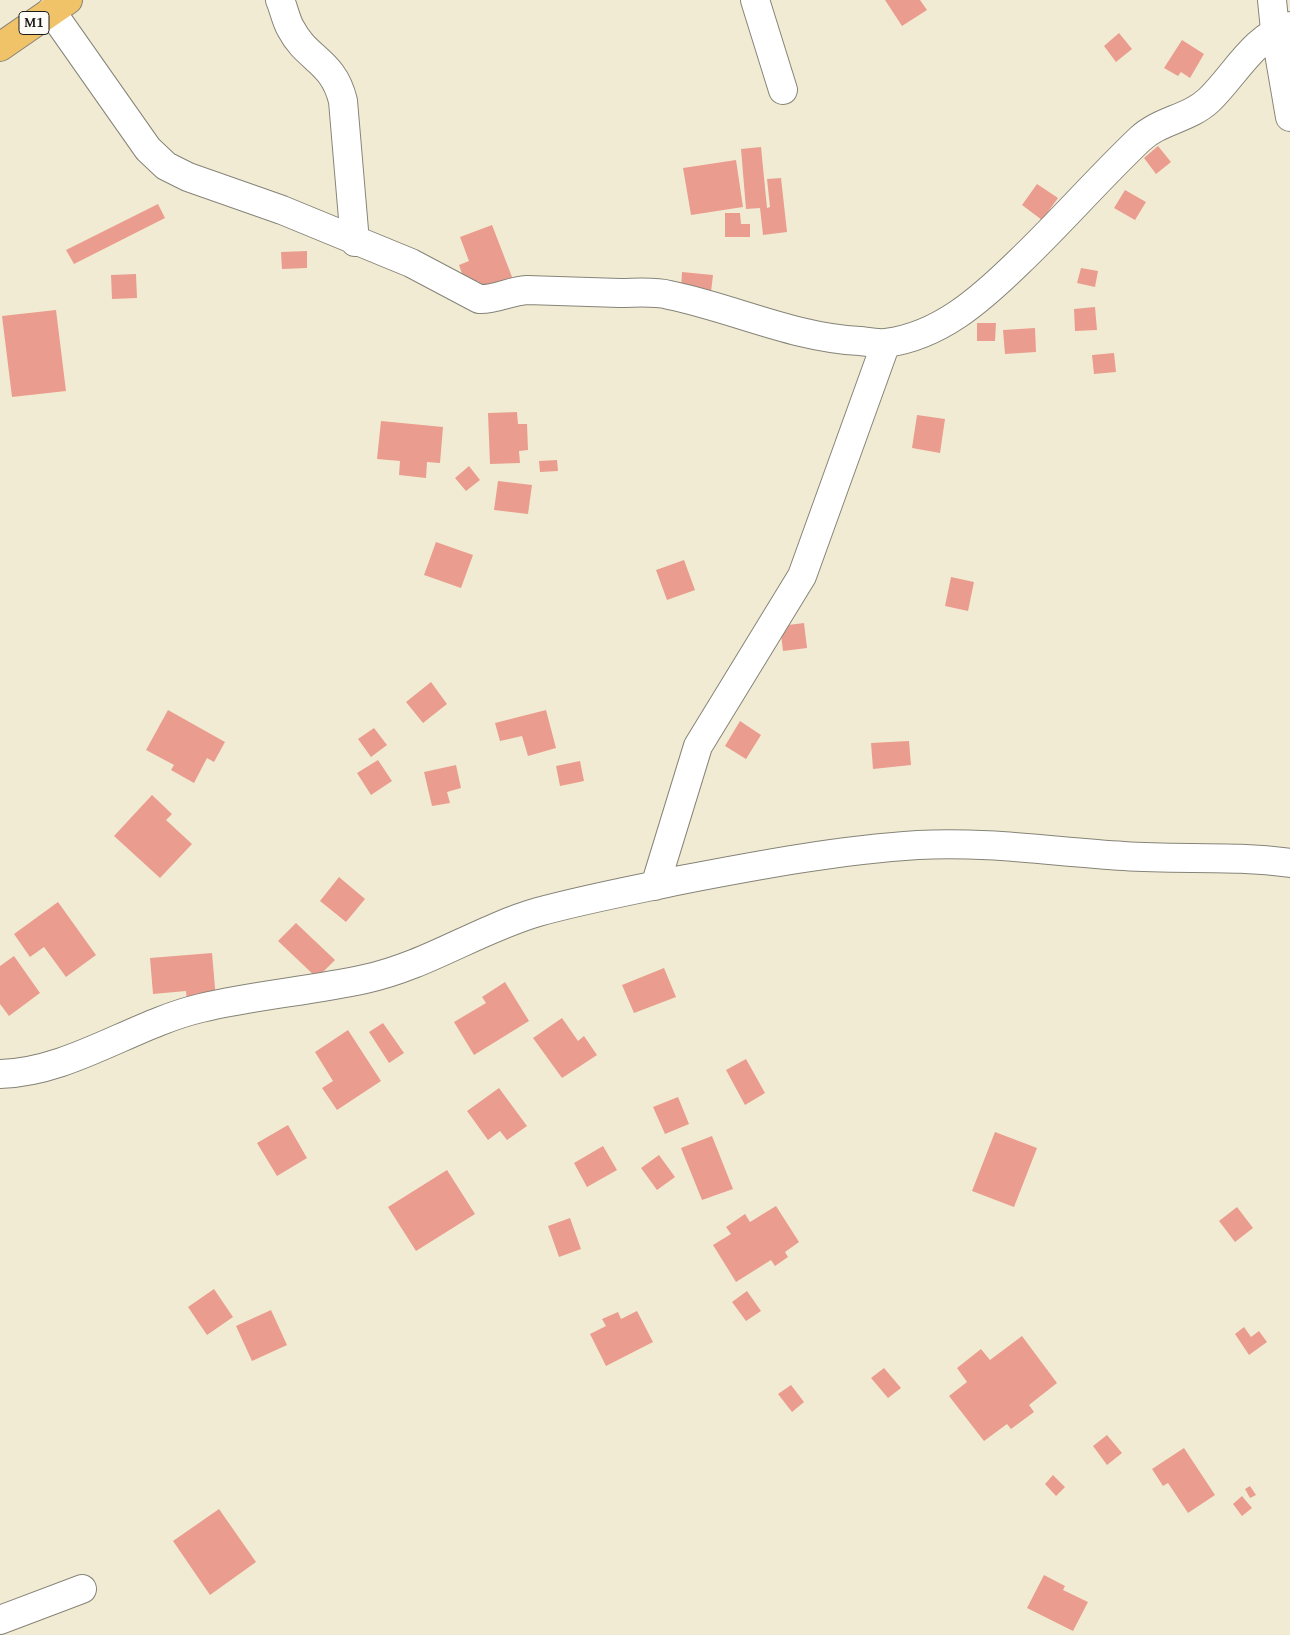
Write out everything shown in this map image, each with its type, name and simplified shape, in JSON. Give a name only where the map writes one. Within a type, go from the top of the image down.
[{"type":"highway","name":"M1","points":[[0,47],[60,6]]},
{"type":"street","points":[[280,0],[291,29],[332,72],[339,86],[343,101],[355,242]]},
{"type":"street","points":[[755,0],[783,90]]},
{"type":"street","points":[[1272,0],[1282,28],[1290,117]]},
{"type":"street","points":[[60,6],[148,149],[166,166],[188,177],[282,210],[355,242],[411,263],[479,299],[527,290],[666,294],[717,305],[796,331],[832,340],[886,343],[920,333],[955,318],[982,297],[1061,222],[1140,139],[1155,126],[1195,110],[1208,101],[1254,50],[1282,28]]},
{"type":"street","points":[[655,886],[698,746],[802,576],[886,343]]},
{"type":"street","points":[[0,1074],[23,1074],[84,1054],[168,1018],[200,1008],[367,979],[411,964],[490,928],[538,912],[746,867],[858,850],[920,845],[1000,845],[1126,857],[1260,859],[1290,863]]},
{"type":"street","points":[[0,1620],[82,1589]]},
{"type":"building","points":[[885,0],[920,0],[927,10],[902,26]]},
{"type":"building","points":[[1119,33],[1132,49],[1116,62],[1104,46]]},
{"type":"building","points":[[1182,40],[1204,54],[1190,78],[1181,72],[1178,76],[1164,68]]},
{"type":"building","points":[[1158,146],[1171,162],[1156,174],[1144,158]]},
{"type":"building","points":[[761,147],[767,208],[770,207],[767,179],[781,178],[787,232],[763,235],[760,208],[746,209],[741,149]]},
{"type":"building","points":[[736,160],[743,207],[691,215],[683,168]]},
{"type":"building","points":[[1037,184],[1058,198],[1042,220],[1022,205]]},
{"type":"building","points":[[1125,190],[1146,202],[1135,220],[1114,208]]},
{"type":"building","points":[[158,204],[165,218],[74,264],[66,250]]},
{"type":"building","points":[[725,213],[740,213],[741,224],[750,224],[750,237],[725,237]]},
{"type":"building","points":[[492,225],[514,282],[483,293],[478,281],[466,285],[459,265],[469,261],[460,237]]},
{"type":"building","points":[[307,251],[307,268],[282,269],[281,252]]},
{"type":"building","points":[[1081,268],[1098,271],[1095,287],[1077,283]]},
{"type":"building","points":[[682,272],[713,275],[711,292],[681,290]]},
{"type":"building","points":[[136,274],[137,298],[112,299],[111,275]]},
{"type":"building","points":[[1095,307],[1097,330],[1075,331],[1074,309]]},
{"type":"building","points":[[56,310],[66,391],[12,397],[2,316]]},
{"type":"building","points":[[977,323],[996,323],[995,341],[977,341]]},
{"type":"building","points":[[1035,328],[1036,352],[1005,354],[1003,330]]},
{"type":"building","points":[[1114,353],[1116,372],[1094,374],[1092,355]]},
{"type":"building","points":[[517,412],[518,424],[527,424],[528,450],[519,451],[520,463],[490,464],[488,413]]},
{"type":"building","points":[[917,415],[945,419],[940,453],[912,448]]},
{"type":"building","points":[[381,421],[443,427],[440,463],[427,462],[426,478],[399,475],[400,461],[377,459]]},
{"type":"building","points":[[557,460],[558,471],[540,472],[539,461]]},
{"type":"building","points":[[469,466],[480,480],[466,491],[455,478]]},
{"type":"building","points":[[498,481],[532,485],[528,514],[494,510]]},
{"type":"building","points":[[436,542],[473,555],[461,588],[424,575]]},
{"type":"building","points":[[684,560],[695,590],[667,600],[656,570]]},
{"type":"building","points":[[951,577],[974,582],[968,611],[945,606]]},
{"type":"building","points":[[804,623],[807,648],[783,651],[780,626]]},
{"type":"building","points":[[431,682],[447,704],[423,723],[406,702]]},
{"type":"building","points":[[168,710],[225,742],[214,762],[207,758],[194,783],[171,770],[174,765],[146,750]]},
{"type":"building","points":[[546,710],[556,748],[528,756],[522,736],[500,741],[495,723]]},
{"type":"building","points":[[740,721],[761,735],[746,759],[725,746]]},
{"type":"building","points":[[374,728],[387,745],[371,757],[358,739]]},
{"type":"building","points":[[909,741],[911,765],[873,769],[871,743]]},
{"type":"building","points":[[378,760],[392,781],[371,795],[357,773]]},
{"type":"building","points":[[580,761],[584,781],[560,786],[556,766]]},
{"type":"building","points":[[456,765],[461,788],[447,792],[450,803],[432,806],[424,772]]},
{"type":"building","points":[[152,795],[172,814],[166,820],[192,844],[160,878],[114,836]]},
{"type":"building","points":[[339,877],[365,899],[346,922],[320,901]]},
{"type":"building","points":[[58,902],[96,955],[66,977],[44,947],[30,957],[14,934]]},
{"type":"building","points":[[296,923],[335,960],[317,978],[278,941]]},
{"type":"building","points":[[212,953],[216,999],[187,1002],[186,991],[153,994],[150,958]]},
{"type":"building","points":[[14,956],[40,993],[9,1016],[0,1004],[0,966]]},
{"type":"building","points":[[664,968],[676,997],[634,1013],[622,985]]},
{"type":"building","points":[[505,982],[529,1021],[474,1055],[454,1022],[486,1003],[482,997]]},
{"type":"building","points":[[562,1018],[578,1041],[584,1036],[597,1055],[562,1078],[533,1038]]},
{"type":"building","points":[[383,1023],[404,1053],[389,1063],[369,1032]]},
{"type":"building","points":[[348,1030],[381,1081],[337,1110],[322,1088],[333,1081],[315,1052]]},
{"type":"building","points":[[746,1059],[765,1093],[745,1105],[726,1070]]},
{"type":"building","points":[[499,1088],[527,1126],[507,1140],[500,1131],[488,1140],[467,1111]]},
{"type":"building","points":[[678,1097],[689,1124],[665,1134],[653,1107]]},
{"type":"building","points":[[288,1125],[307,1158],[277,1176],[257,1143]]},
{"type":"building","points":[[995,1132],[1037,1148],[1014,1207],[972,1191]]},
{"type":"building","points":[[712,1136],[733,1189],[702,1200],[681,1148]]},
{"type":"building","points":[[603,1146],[617,1170],[587,1187],[574,1163]]},
{"type":"building","points":[[659,1155],[675,1177],[657,1190],[641,1168]]},
{"type":"building","points":[[447,1170],[475,1214],[416,1251],[388,1207]]},
{"type":"building","points":[[776,1206],[799,1242],[785,1252],[788,1257],[775,1266],[771,1260],[736,1282],[713,1245],[731,1234],[726,1227],[745,1214],[750,1222]]},
{"type":"building","points":[[1237,1207],[1253,1228],[1235,1242],[1219,1221]]},
{"type":"building","points":[[570,1218],[581,1249],[559,1257],[548,1226]]},
{"type":"building","points":[[214,1289],[233,1317],[207,1335],[188,1307]]},
{"type":"building","points":[[747,1291],[761,1311],[746,1321],[732,1302]]},
{"type":"building","points":[[271,1310],[287,1345],[252,1361],[236,1326]]},
{"type":"building","points":[[637,1311],[653,1342],[606,1366],[590,1334],[606,1326],[602,1319],[618,1312],[621,1319]]},
{"type":"building","points":[[1244,1327],[1251,1337],[1259,1331],[1267,1342],[1249,1355],[1235,1334]]},
{"type":"building","points":[[1022,1336],[1057,1383],[1029,1405],[1034,1412],[1011,1429],[1007,1424],[984,1441],[949,1396],[967,1382],[957,1368],[981,1349],[990,1360]]},
{"type":"building","points":[[884,1368],[901,1388],[888,1398],[871,1378]]},
{"type":"building","points":[[791,1385],[804,1402],[792,1412],[778,1394]]},
{"type":"building","points":[[1107,1435],[1122,1453],[1107,1465],[1093,1446]]},
{"type":"building","points":[[1184,1448],[1215,1495],[1188,1513],[1168,1483],[1163,1486],[1152,1469]]},
{"type":"building","points":[[1053,1475],[1065,1487],[1056,1496],[1045,1484]]},
{"type":"building","points":[[1250,1486],[1256,1495],[1250,1498],[1245,1489]]},
{"type":"building","points":[[1242,1496],[1252,1508],[1242,1516],[1233,1504]]},
{"type":"building","points":[[219,1509],[256,1562],[210,1595],[173,1541]]},
{"type":"building","points":[[1044,1575],[1065,1586],[1063,1590],[1088,1602],[1073,1631],[1027,1608]]}]
